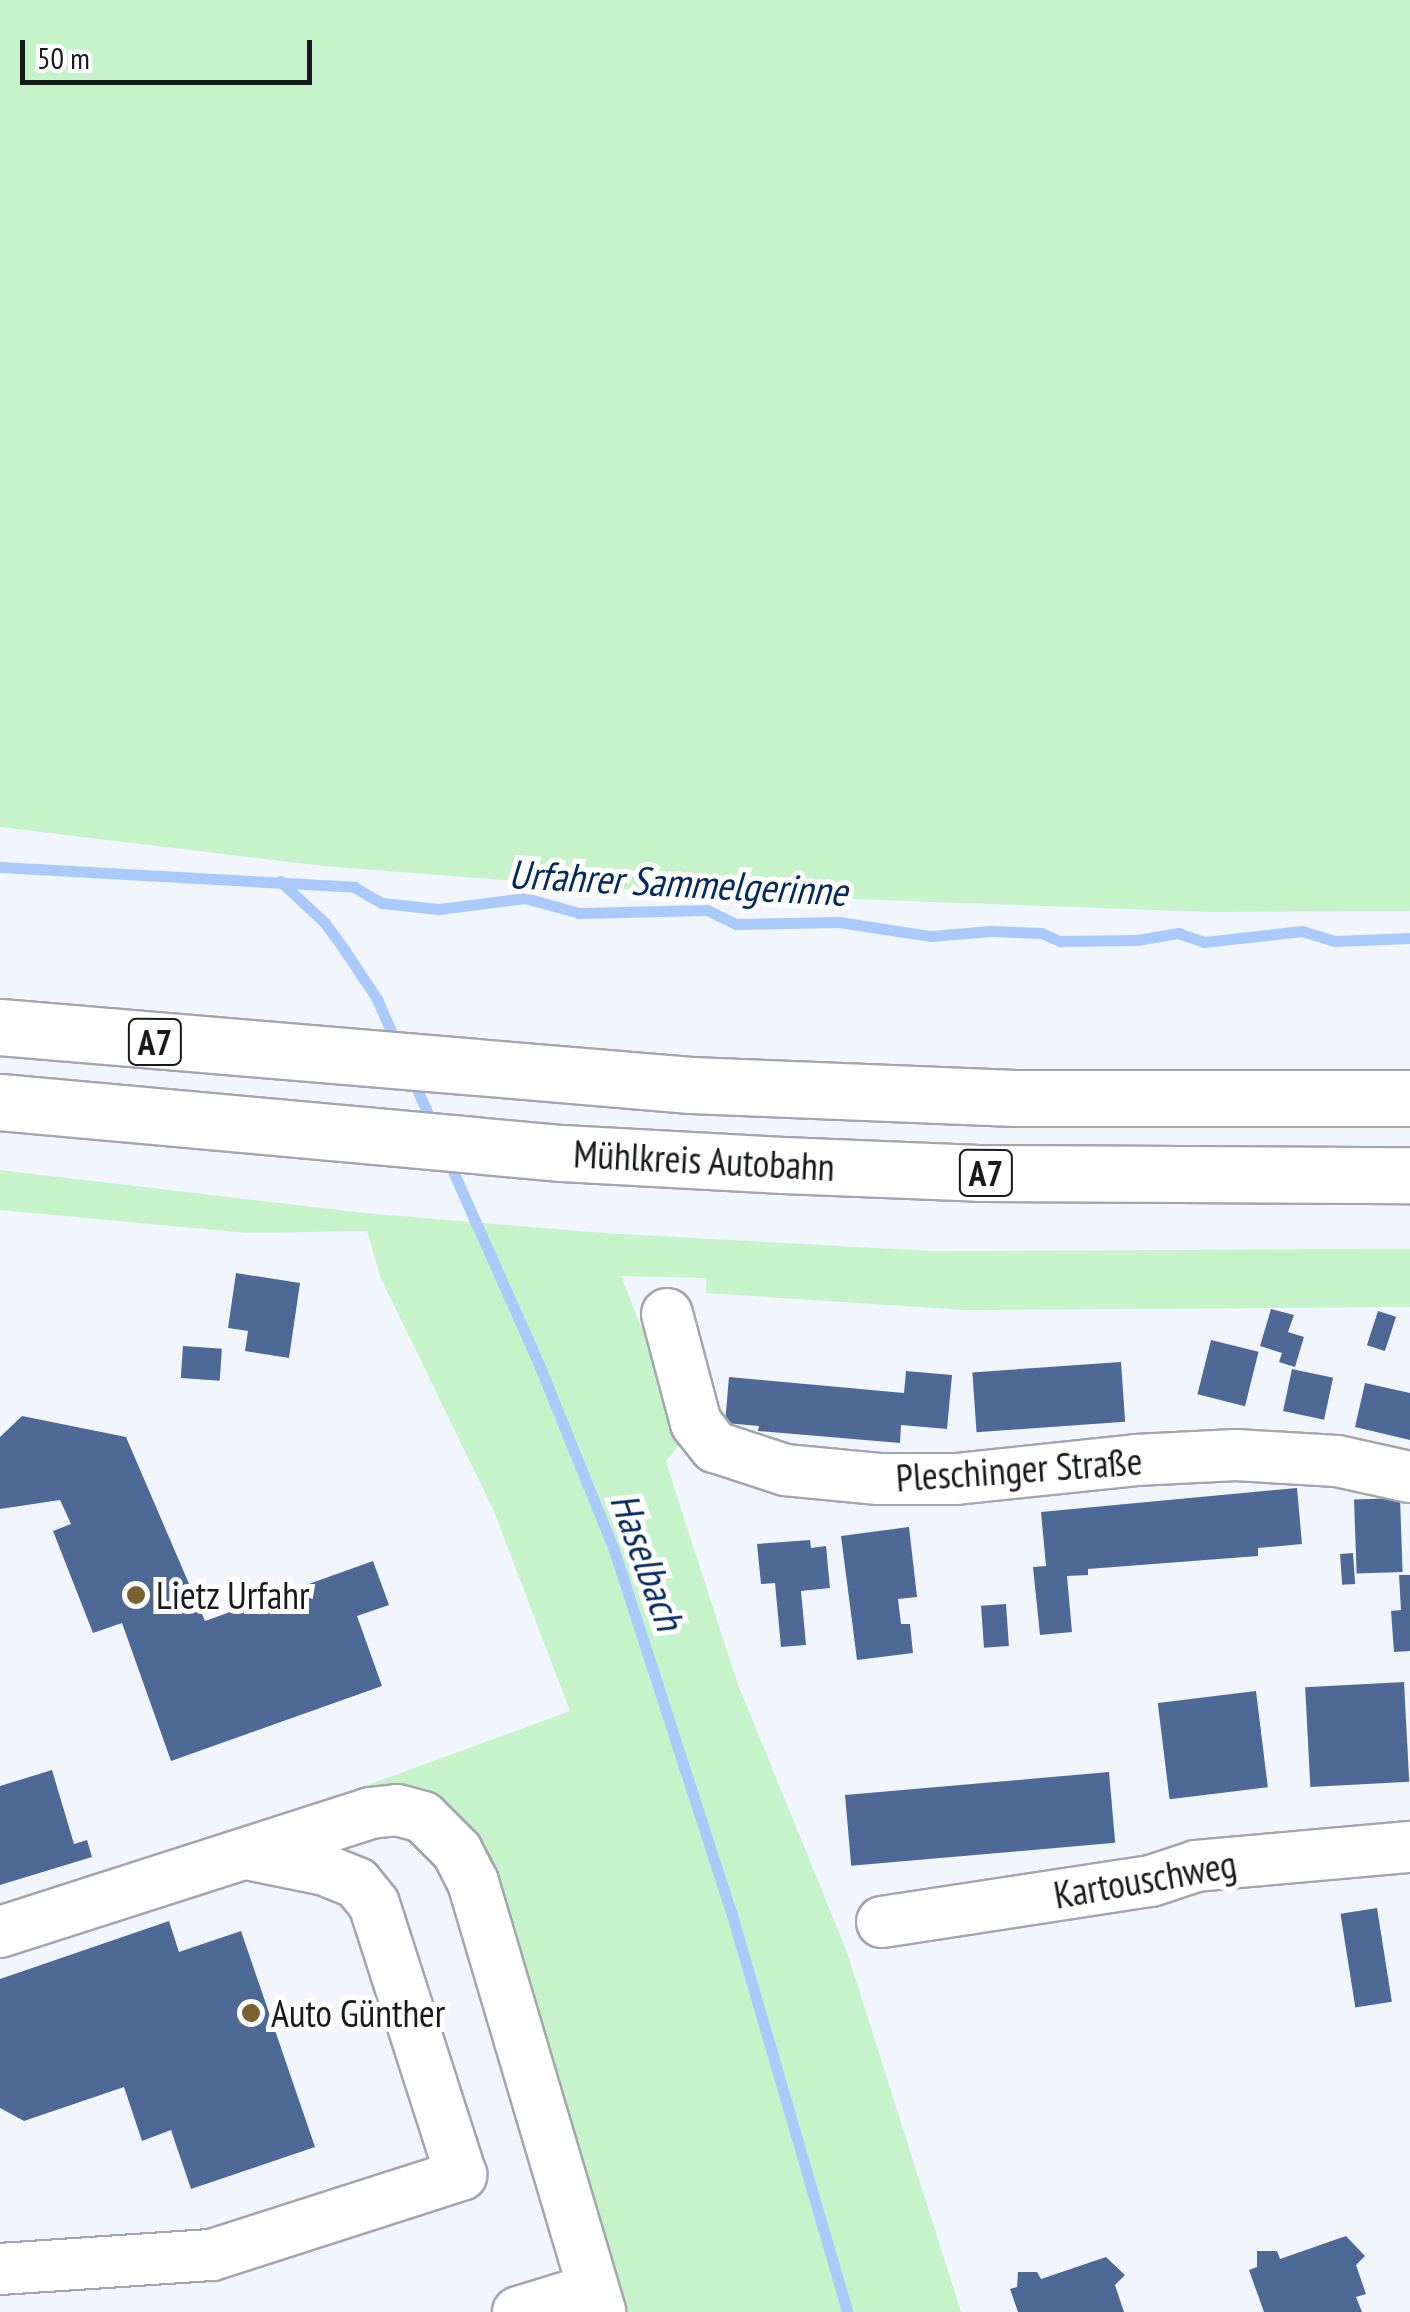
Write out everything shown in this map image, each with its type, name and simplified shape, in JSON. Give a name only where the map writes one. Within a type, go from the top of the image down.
[{"type":"highway","name":"Mühlkreis Autobahn","points":[[0,1027],[538,1076],[1016,1098],[1410,1098]]},
{"type":"highway","name":"Mühlkreis Autobahn","points":[[0,1102],[562,1153],[979,1173],[1410,1175]]},
{"type":"street","name":"Pleschinger Straße","points":[[667,1314],[696,1423],[715,1447],[785,1470],[879,1479],[956,1479],[1136,1460],[1236,1456],[1336,1461],[1410,1477]]},
{"type":"street","points":[[0,1932],[370,1813],[398,1810],[423,1817],[458,1850],[473,1882],[536,2082],[597,2300],[518,2312]]},
{"type":"street","name":"Kartouschweg","points":[[882,1922],[1151,1881],[1196,1866],[1410,1847]]},
{"type":"street","points":[[0,2269],[212,2255],[460,2175],[374,1904],[356,1884],[325,1870],[244,1854]]},
{"type":"green space","points":[[0,0],[1410,0],[1410,911],[1208,912],[660,892],[323,866],[0,827]]},
{"type":"green space","points":[[0,1170],[365,1213],[604,1233],[931,1251],[1410,1249],[1410,1307],[965,1310],[706,1293],[706,1278],[621,1276],[685,1437],[666,1462],[737,1682],[847,1952],[961,2312],[617,2312],[473,1838],[443,1800],[416,1789],[385,1787],[343,1794],[570,1711],[493,1509],[381,1279],[367,1231],[247,1233],[0,1210]]},
{"type":"building","points":[[236,1273],[300,1283],[289,1358],[245,1351],[248,1331],[228,1328]]},
{"type":"building","points":[[1271,1309],[1294,1315],[1288,1332],[1304,1337],[1295,1367],[1279,1362],[1282,1353],[1260,1346]]},
{"type":"building","points":[[1378,1311],[1396,1317],[1385,1351],[1367,1345]]},
{"type":"building","points":[[1211,1340],[1259,1352],[1245,1406],[1197,1394]]},
{"type":"building","points":[[183,1346],[222,1349],[220,1381],[181,1378]]},
{"type":"building","points":[[1121,1362],[1125,1422],[977,1432],[972,1372]]},
{"type":"building","points":[[1292,1369],[1333,1378],[1324,1420],[1283,1411]]},
{"type":"building","points":[[906,1371],[952,1375],[947,1429],[901,1425],[900,1443],[758,1431],[759,1426],[725,1423],[729,1377],[904,1393]]},
{"type":"building","points":[[1365,1383],[1410,1393],[1410,1440],[1355,1427]]},
{"type":"building","name":"Lietz Urfahr","points":[[22,1416],[126,1437],[205,1621],[373,1561],[389,1605],[357,1616],[382,1686],[171,1761],[122,1623],[93,1633],[53,1531],[71,1524],[60,1500],[0,1509],[0,1437]]},
{"type":"building","points":[[1297,1488],[1302,1544],[1258,1548],[1258,1556],[1088,1569],[1088,1575],[1067,1576],[1072,1632],[1040,1635],[1033,1567],[1046,1566],[1041,1512]]},
{"type":"building","points":[[1400,1498],[1403,1572],[1357,1574],[1354,1500]]},
{"type":"building","points":[[909,1527],[917,1597],[898,1599],[901,1624],[910,1624],[913,1653],[857,1660],[841,1536]]},
{"type":"building","points":[[810,1540],[811,1548],[826,1546],[830,1588],[801,1591],[806,1645],[781,1647],[775,1583],[761,1584],[757,1544]]},
{"type":"building","points":[[1353,1553],[1355,1584],[1342,1585],[1340,1554]]},
{"type":"building","points":[[1399,1575],[1410,1575],[1410,1651],[1394,1652],[1391,1611],[1401,1610]]},
{"type":"building","points":[[1006,1604],[1009,1646],[984,1648],[981,1606]]},
{"type":"building","points":[[1404,1682],[1409,1782],[1310,1787],[1305,1687]]},
{"type":"building","points":[[1256,1691],[1268,1787],[1170,1799],[1158,1703]]},
{"type":"building","points":[[52,1770],[74,1844],[87,1840],[92,1857],[0,1885],[0,1786]]},
{"type":"building","points":[[1109,1772],[1115,1843],[851,1866],[845,1795]]},
{"type":"building","points":[[1377,1908],[1392,2002],[1355,2008],[1340,1914]]},
{"type":"building","points":[[169,1921],[179,1952],[241,1931],[315,2147],[191,2189],[171,2130],[142,2141],[124,2087],[24,2121],[0,2108],[0,1979]]},
{"type":"building","points":[[1346,2236],[1365,2256],[1356,2265],[1366,2294],[1356,2297],[1362,2312],[1264,2312],[1249,2270],[1257,2267],[1257,2251],[1277,2251],[1280,2259]]},
{"type":"building","points":[[1106,2257],[1125,2275],[1115,2285],[1124,2312],[1018,2312],[1010,2289],[1017,2287],[1018,2272],[1037,2272],[1041,2279]]},
{"type":"waterway","name":"Urfahrer Sammelgerinne","points":[[0,867],[354,887],[382,903],[439,909],[525,898],[579,913],[707,910],[736,924],[839,922],[931,936],[990,931],[1041,933],[1060,941],[1137,940],[1178,933],[1204,942],[1302,931],[1335,941],[1410,938]]},
{"type":"waterway","name":"Haselbach","points":[[280,881],[325,923],[377,999],[396,1043]]},
{"type":"waterway","name":"Haselbach","points":[[412,1078],[433,1125]]},
{"type":"waterway","name":"Haselbach","points":[[448,1160],[540,1367],[614,1550],[732,1915],[847,2312]]},
{"type":"place","name":"Lietz Urfahr","points":[[136,1595]]},
{"type":"place","name":"Auto Günther","points":[[251,2013]]}]
